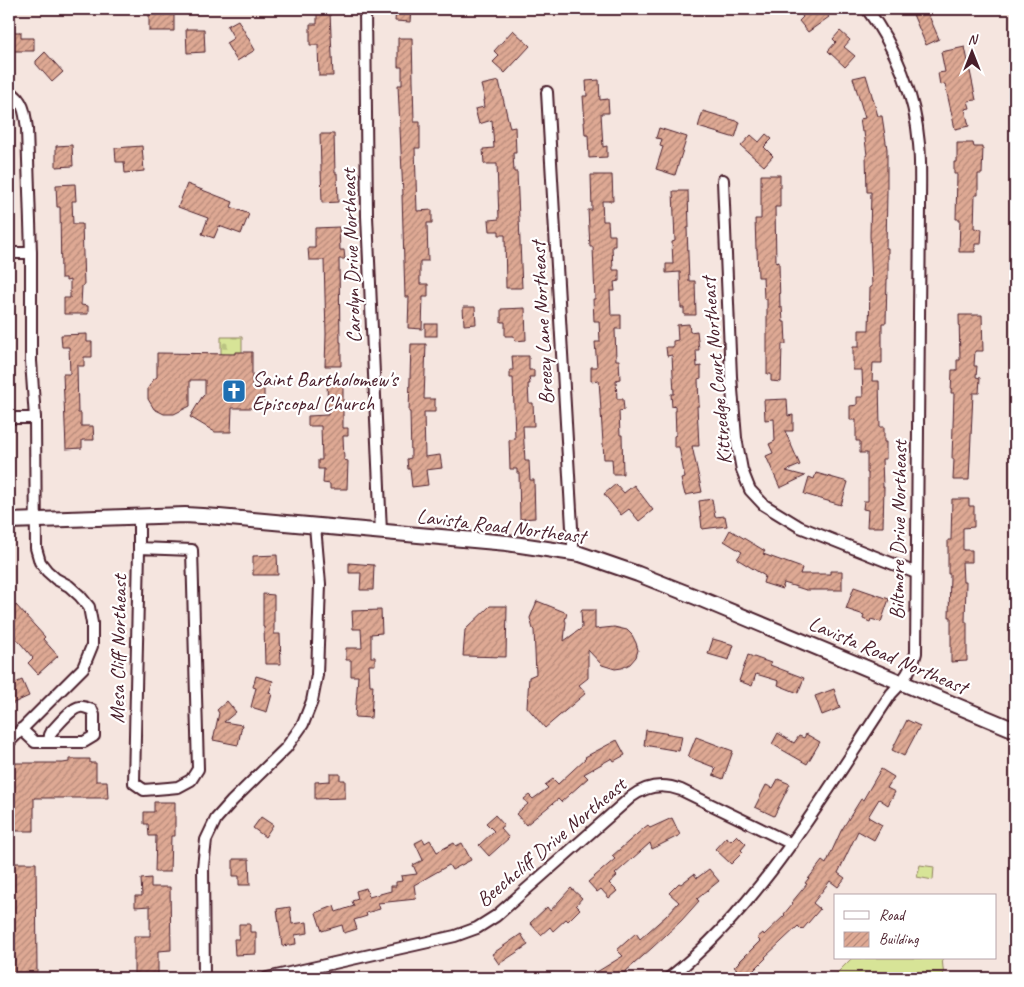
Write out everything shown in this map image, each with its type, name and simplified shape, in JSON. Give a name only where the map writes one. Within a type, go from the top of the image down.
[{"type":"main road","name":"Lavista Road Northeast","points":[[9,520],[185,515],[219,517],[507,543],[580,554],[696,597],[1015,730]]},
{"type":"street","name":"Carolyn Drive Northeast","points":[[364,9],[367,216],[381,532]]},
{"type":"street","name":"Biltmore Drive Northeast","points":[[669,978],[683,967],[762,884],[792,844],[912,665],[916,653],[919,143],[914,114],[902,71],[887,39],[867,9]]},
{"type":"street","points":[[9,91],[20,101],[25,111],[27,139],[31,254],[31,361],[35,418],[36,548],[40,562],[47,572],[69,586],[89,607],[92,623],[92,646],[82,668],[9,742]]},
{"type":"street","name":"Breezy Lane Northeast","points":[[547,92],[572,553]]},
{"type":"street","name":"Kittredge Court Northeast","points":[[722,180],[731,377],[736,438],[742,470],[750,490],[764,505],[800,527],[916,573]]},
{"type":"street","points":[[9,253],[31,254]]},
{"type":"street","points":[[9,418],[35,418]]},
{"type":"street","name":"Mesa Cliff Northeast","points":[[139,516],[134,784],[144,790],[178,786],[191,780],[198,768],[192,550],[139,548]]},
{"type":"street","points":[[204,978],[202,950],[203,867],[206,840],[216,819],[286,748],[303,724],[312,701],[318,675],[320,584],[315,526]]},
{"type":"street","points":[[21,729],[35,742],[50,742],[84,742],[94,736],[94,715],[92,710],[80,707],[74,709],[52,731],[50,742]]},
{"type":"street","name":"Beechcliff Drive Northeast","points":[[267,978],[454,936],[477,928],[496,916],[631,797],[650,786],[669,786],[681,790],[792,844]]},
{"type":"green space","points":[[221,337],[242,337],[242,352],[235,359],[221,354]]},
{"type":"green space","points":[[920,865],[934,867],[933,880],[917,877]]},
{"type":"green space","points":[[850,960],[942,960],[944,978],[832,978]]},
{"type":"building","points":[[174,9],[174,31],[149,31],[149,10]]},
{"type":"building","points":[[396,9],[411,9],[410,22],[395,21]]},
{"type":"building","points":[[797,9],[823,9],[829,17],[808,32],[799,21],[803,17]]},
{"type":"building","points":[[926,9],[939,39],[926,45],[912,12]]},
{"type":"building","points":[[317,13],[330,13],[333,76],[319,76],[318,45],[310,45],[310,24],[317,24]]},
{"type":"building","points":[[238,20],[255,50],[237,61],[226,43],[234,38],[227,26]]},
{"type":"building","points":[[186,29],[204,29],[205,52],[187,53]]},
{"type":"building","points":[[513,30],[530,46],[505,73],[493,62],[499,56],[494,51]]},
{"type":"building","points":[[840,31],[850,40],[844,47],[855,56],[845,67],[828,51],[836,42],[833,39]]},
{"type":"building","points":[[9,32],[21,32],[21,38],[34,38],[34,51],[9,51]]},
{"type":"building","points":[[398,38],[412,38],[414,122],[420,122],[420,148],[415,148],[417,211],[432,210],[432,223],[427,223],[428,261],[420,261],[420,284],[428,284],[428,297],[423,297],[422,329],[408,328],[409,297],[405,297],[398,85],[402,85],[402,67],[398,67]]},
{"type":"building","points":[[965,47],[976,100],[968,101],[970,108],[965,109],[969,126],[955,129],[945,84],[940,85],[938,73],[945,72],[941,52]]},
{"type":"building","points":[[45,52],[63,72],[52,82],[36,64],[36,61]]},
{"type":"building","points":[[866,75],[878,116],[882,116],[887,149],[886,248],[888,248],[888,279],[886,323],[882,323],[882,363],[873,363],[872,381],[879,381],[880,427],[884,427],[884,442],[886,442],[886,459],[882,459],[884,487],[883,527],[867,527],[868,510],[863,509],[864,501],[868,501],[867,453],[860,453],[860,441],[856,441],[856,420],[850,420],[850,406],[857,405],[857,397],[863,397],[862,370],[853,370],[853,347],[859,347],[859,330],[869,330],[870,287],[872,287],[871,192],[867,192],[867,155],[860,119],[865,118],[853,78]]},
{"type":"building","points":[[599,80],[600,100],[608,99],[609,113],[601,113],[603,147],[607,146],[607,157],[589,158],[588,135],[585,135],[583,96],[587,96],[586,81]]},
{"type":"building","points":[[499,81],[510,128],[515,127],[516,153],[513,153],[514,172],[517,172],[522,288],[506,288],[505,235],[499,235],[499,231],[490,231],[489,220],[499,219],[497,164],[484,164],[483,149],[494,148],[492,120],[479,124],[475,109],[484,107],[483,100],[485,100],[481,85]]},
{"type":"building","points":[[703,111],[740,122],[735,138],[698,127]]},
{"type":"building","points":[[659,128],[687,137],[675,175],[656,169],[663,147],[660,146],[662,139],[656,138]]},
{"type":"building","points":[[320,134],[334,134],[338,202],[322,203]]},
{"type":"building","points":[[766,134],[772,139],[764,147],[773,156],[764,166],[741,146],[751,135],[759,142]]},
{"type":"building","points":[[957,143],[973,143],[974,147],[983,147],[982,174],[978,174],[978,195],[975,195],[974,228],[982,229],[981,244],[975,244],[975,252],[959,252],[960,219],[956,219],[957,174],[954,174],[954,162],[957,162]]},
{"type":"building","points":[[72,145],[73,166],[56,167],[56,146]]},
{"type":"building","points":[[142,146],[144,171],[125,173],[124,162],[116,162],[115,148]]},
{"type":"building","points":[[591,175],[612,175],[613,201],[602,201],[603,221],[608,221],[609,235],[615,235],[615,246],[612,246],[613,270],[619,270],[619,281],[614,282],[615,291],[610,291],[611,315],[621,315],[621,329],[615,329],[616,360],[619,360],[620,379],[616,380],[617,399],[623,399],[624,410],[619,411],[623,474],[613,474],[612,459],[604,459],[599,380],[591,381],[591,367],[597,367],[595,342],[600,342],[599,321],[594,321],[593,247],[590,247],[588,210],[592,210]]},
{"type":"building","points":[[761,175],[780,175],[780,207],[775,207],[776,263],[779,262],[780,307],[782,307],[783,322],[785,322],[786,344],[782,344],[781,382],[771,381],[771,374],[767,374],[767,299],[764,299],[763,277],[758,277],[755,219],[761,219]]},
{"type":"building","points":[[75,184],[76,201],[72,201],[73,224],[82,224],[84,285],[82,286],[81,305],[88,306],[88,314],[64,314],[64,298],[70,298],[70,280],[66,281],[66,278],[61,278],[60,207],[57,207],[56,185]]},
{"type":"building","points":[[187,184],[233,202],[231,207],[249,214],[241,234],[219,226],[214,238],[202,234],[208,218],[178,207]]},
{"type":"building","points":[[673,191],[688,191],[689,281],[695,281],[696,315],[684,315],[684,308],[681,308],[680,272],[666,273],[666,264],[673,264],[672,242],[675,241]]},
{"type":"building","points":[[339,227],[340,250],[344,250],[345,259],[339,259],[341,366],[325,366],[324,260],[309,260],[308,248],[315,248],[315,228]]},
{"type":"building","points":[[463,307],[475,307],[476,324],[464,325]]},
{"type":"building","points":[[525,308],[526,340],[515,341],[514,336],[505,336],[505,322],[501,322],[501,309]]},
{"type":"building","points":[[959,315],[982,315],[983,351],[975,351],[974,366],[977,366],[976,377],[980,378],[979,393],[973,393],[969,480],[953,480],[954,393],[951,393],[952,370],[957,370],[957,360],[960,360]]},
{"type":"building","points":[[425,324],[437,324],[437,336],[425,336]]},
{"type":"building","points":[[689,324],[690,332],[697,331],[699,350],[696,350],[697,367],[701,366],[701,378],[698,379],[699,406],[697,406],[699,446],[692,446],[702,492],[685,495],[681,479],[685,478],[679,447],[674,447],[674,436],[676,435],[675,406],[672,407],[671,394],[674,394],[672,355],[667,356],[666,347],[673,347],[673,341],[678,340],[677,325]]},
{"type":"building","points":[[87,334],[87,342],[92,342],[92,357],[84,357],[84,366],[77,366],[78,413],[81,413],[81,426],[93,426],[94,440],[82,440],[82,448],[66,449],[63,374],[70,374],[69,347],[62,347],[61,335]]},
{"type":"building","points":[[411,344],[426,344],[424,399],[435,399],[435,412],[424,412],[425,457],[440,455],[442,468],[426,470],[428,485],[412,487],[407,459],[411,458],[409,412]]},
{"type":"building","name":"Saint Bartholomew's Episcopal Church","points":[[235,352],[252,352],[252,387],[264,387],[264,408],[232,408],[231,432],[215,432],[190,417],[205,394],[205,380],[190,380],[190,406],[174,414],[164,414],[154,409],[148,399],[148,388],[157,377],[157,353],[235,354]]},
{"type":"building","points":[[512,356],[529,356],[529,370],[534,370],[534,377],[529,377],[530,384],[528,384],[529,403],[533,403],[534,426],[523,426],[525,461],[529,461],[530,480],[534,480],[535,518],[520,519],[519,473],[517,473],[517,469],[510,469],[509,440],[515,439],[513,378],[510,378],[510,370],[513,370]]},
{"type":"building","points":[[327,381],[343,381],[343,428],[348,428],[348,436],[343,436],[344,460],[348,461],[347,489],[330,489],[330,484],[323,483],[324,469],[318,469],[318,460],[322,460],[321,426],[308,426],[308,416],[328,415]]},
{"type":"building","points":[[787,399],[788,416],[793,415],[793,431],[785,431],[800,465],[786,471],[805,476],[780,488],[766,456],[773,453],[769,444],[775,441],[774,419],[765,420],[764,400]]},
{"type":"building","points":[[816,473],[848,482],[841,505],[804,494],[809,477],[814,479]]},
{"type":"building","points":[[616,484],[624,493],[634,485],[653,510],[639,521],[629,509],[621,515],[604,494]]},
{"type":"building","points":[[712,499],[715,517],[725,516],[727,526],[702,529],[699,501]]},
{"type":"building","points":[[952,499],[969,499],[969,506],[974,506],[974,527],[963,528],[963,550],[972,550],[972,562],[962,562],[963,582],[966,582],[965,622],[967,622],[967,661],[951,662],[948,540],[951,540]]},
{"type":"building","points":[[730,530],[765,551],[763,554],[802,568],[800,574],[830,574],[830,571],[842,571],[842,590],[806,590],[784,583],[782,589],[763,583],[765,576],[737,559],[742,552],[724,541]]},
{"type":"building","points":[[277,555],[278,575],[253,575],[253,556]]},
{"type":"building","points":[[349,563],[374,565],[373,590],[360,590],[361,573],[349,573]]},
{"type":"building","points":[[854,587],[889,599],[881,622],[871,619],[870,622],[863,619],[864,615],[846,609]]},
{"type":"building","points":[[263,594],[274,595],[274,634],[280,634],[281,664],[265,664]]},
{"type":"building","points":[[537,601],[567,613],[564,641],[582,628],[581,610],[595,610],[595,629],[614,627],[627,630],[632,635],[638,650],[636,657],[630,664],[615,669],[602,665],[588,650],[588,678],[579,685],[586,693],[545,728],[527,707],[529,677],[536,674],[534,630],[530,618]]},
{"type":"building","points":[[16,605],[45,637],[43,639],[58,656],[38,674],[28,663],[33,658],[9,630],[9,612]]},
{"type":"building","points":[[490,606],[507,606],[506,657],[463,656],[465,630]]},
{"type":"building","points":[[381,610],[382,633],[371,634],[371,657],[375,657],[375,665],[369,665],[370,685],[373,685],[371,718],[355,717],[358,676],[351,676],[351,660],[346,660],[346,648],[362,648],[361,629],[353,629],[352,611]]},
{"type":"building","points":[[713,639],[734,645],[729,660],[708,654]]},
{"type":"building","points":[[748,655],[804,678],[798,693],[778,685],[779,681],[756,674],[752,686],[739,681]]},
{"type":"building","points":[[256,676],[273,681],[269,693],[272,694],[267,712],[251,707],[256,688],[253,687]]},
{"type":"building","points":[[22,680],[29,696],[9,705],[9,686]]},
{"type":"building","points":[[834,689],[840,708],[822,715],[815,696]]},
{"type":"building","points":[[227,701],[236,712],[224,722],[242,725],[238,745],[213,740],[219,713],[217,710]]},
{"type":"building","points":[[907,720],[920,726],[904,756],[892,750]]},
{"type":"building","points":[[646,730],[682,736],[679,751],[644,745]]},
{"type":"building","points":[[778,733],[794,743],[799,736],[804,738],[806,734],[820,742],[807,764],[772,744]]},
{"type":"building","points":[[696,737],[733,751],[723,779],[713,775],[716,768],[688,757]]},
{"type":"building","points":[[617,740],[625,755],[614,761],[612,758],[584,774],[588,778],[561,802],[558,799],[526,825],[516,814],[528,804],[524,799],[529,795],[533,799],[548,788],[545,785],[553,779],[558,784],[585,757]]},
{"type":"building","points":[[69,759],[90,759],[90,763],[96,763],[96,781],[107,781],[108,798],[34,798],[34,831],[9,831],[9,763],[63,763],[69,762]]},
{"type":"building","points":[[881,769],[894,777],[887,788],[895,792],[888,805],[879,799],[868,817],[882,825],[874,840],[858,831],[838,873],[845,878],[838,887],[830,881],[813,903],[820,909],[802,930],[798,926],[746,978],[726,978],[737,969],[734,967],[760,941],[757,938],[763,933],[764,935],[785,915],[792,902],[807,884],[805,883],[822,861],[826,864],[841,831],[861,799],[863,800]]},
{"type":"building","points":[[330,774],[340,774],[340,780],[345,780],[345,798],[315,799],[315,782],[330,781]]},
{"type":"building","points":[[778,779],[790,784],[774,816],[755,807],[766,785],[773,788]]},
{"type":"building","points":[[154,802],[175,802],[175,836],[171,836],[170,872],[155,872],[156,836],[149,836],[148,824],[144,824],[144,812],[154,812]]},
{"type":"building","points":[[495,815],[504,825],[500,828],[509,838],[489,856],[479,845],[494,831],[486,823]]},
{"type":"building","points":[[261,817],[273,825],[265,837],[253,828]]},
{"type":"building","points":[[672,818],[680,835],[652,849],[650,843],[615,874],[617,876],[609,883],[617,891],[609,898],[601,889],[597,892],[588,882],[615,859],[612,856],[644,828],[648,825],[650,828]]},
{"type":"building","points":[[737,835],[746,844],[741,850],[743,852],[731,864],[715,849],[726,837],[731,841]]},
{"type":"building","points":[[423,839],[425,843],[430,840],[437,852],[454,843],[456,846],[462,843],[471,860],[452,870],[449,865],[414,885],[416,899],[378,903],[380,909],[366,913],[367,916],[354,920],[357,929],[344,933],[342,925],[322,931],[316,913],[334,906],[336,912],[354,906],[352,901],[358,899],[356,891],[366,888],[369,897],[391,891],[391,886],[396,886],[396,882],[402,881],[401,876],[417,874],[413,865],[423,860],[415,843]]},
{"type":"building","points":[[233,859],[249,859],[250,885],[239,885],[239,876],[233,876]]},
{"type":"building","points":[[9,863],[36,863],[37,972],[9,973]]},
{"type":"building","points":[[709,869],[719,881],[697,899],[699,901],[681,921],[652,948],[625,972],[614,978],[587,978],[623,956],[617,950],[636,933],[640,939],[666,916],[679,902],[669,893],[679,883],[681,884],[694,874],[697,878]]},
{"type":"building","points":[[151,878],[151,887],[170,887],[171,950],[158,951],[158,978],[139,978],[139,974],[134,974],[134,936],[150,936],[150,906],[135,907],[135,896],[142,896],[141,879]]},
{"type":"building","points":[[571,888],[582,898],[576,905],[580,909],[568,921],[566,919],[553,931],[550,927],[541,935],[530,923],[547,907],[550,911]]},
{"type":"building","points":[[290,907],[292,924],[307,922],[308,933],[295,935],[296,944],[282,946],[277,909]]},
{"type":"building","points":[[239,924],[250,924],[250,932],[256,932],[256,954],[235,955],[234,939],[239,939]]},
{"type":"building","points":[[521,934],[528,945],[499,964],[492,954]]},
{"type":"place","name":"Saint Bartholomew's Episcopal Church","points":[[234,391]]}]
